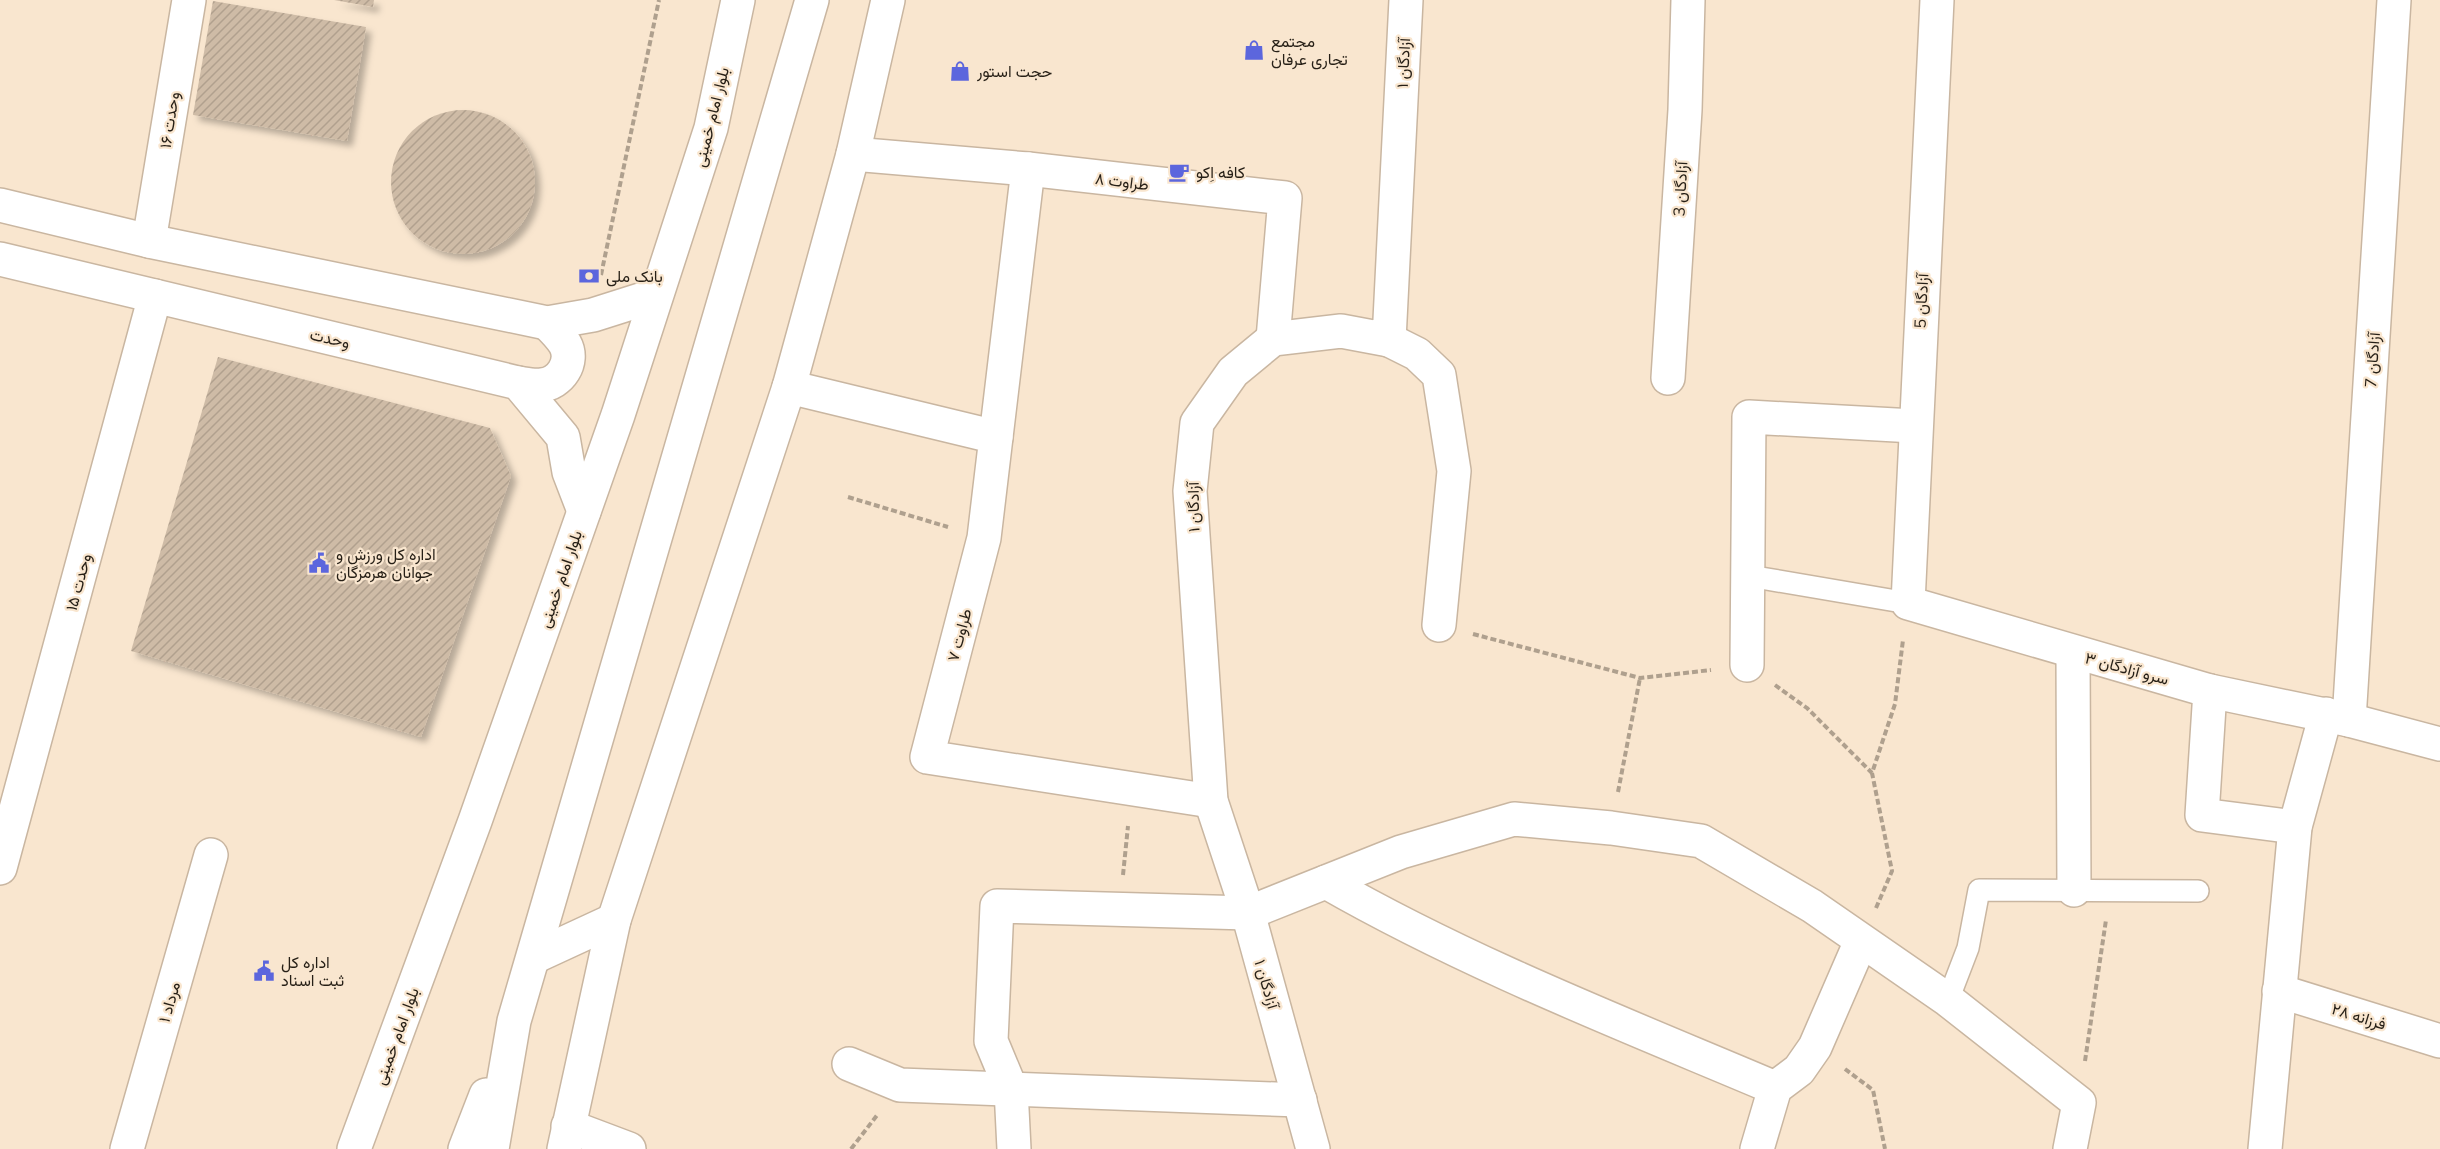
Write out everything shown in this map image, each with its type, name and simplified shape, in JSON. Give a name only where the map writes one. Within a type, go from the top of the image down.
[{"type":"street","name":"وحدت ۱۶","points":[[149,241],[189,0]]},
{"type":"street","name":"بلوار امام خمینی","points":[[354,1149],[475,821],[657,296],[711,128],[738,0]]},
{"type":"street","points":[[465,1149],[514,1021],[534,957],[812,0]]},
{"type":"street","points":[[629,1149],[566,1138],[614,920],[789,387],[853,154],[888,0]]},
{"type":"street","name":"آزادگان ۱","points":[[1389,340],[1406,0]]},
{"type":"street","name":"آزادگان 3","points":[[1668,378],[1684,122],[1688,0]]},
{"type":"street","name":"آزادگان 5","points":[[1908,603],[1914,426],[1937,0]]},
{"type":"street","name":"آزادگان 7","points":[[2265,1149],[2295,827],[2338,717],[2394,0]]},
{"type":"street","name":"طراوت ۸","points":[[853,154],[1029,169],[1285,198],[1273,339]]},
{"type":"street","name":"طراوت ۷","points":[[1029,169],[984,538],[927,757],[1211,801]]},
{"type":"street","points":[[0,204],[149,241],[547,323],[593,315],[657,296]]},
{"type":"street","name":"وحدت","points":[[0,259],[518,383],[542,385],[554,382],[565,370],[569,356],[565,344],[547,323]]},
{"type":"street","name":"وحدت ۱۵","points":[[0,868],[156,296]]},
{"type":"street","points":[[1273,339],[1341,331],[1389,340],[1417,354],[1439,375],[1454,471],[1439,625]]},
{"type":"street","name":"آزادگان ۱","points":[[1273,339],[1233,372],[1197,423],[1190,491],[1211,801],[1248,913],[1314,1149]]},
{"type":"street","points":[[518,383],[563,437],[569,472],[584,511]]},
{"type":"street","points":[[789,387],[996,437]]},
{"type":"street","points":[[1747,665],[1749,417],[1914,426]]},
{"type":"street","name":"سرو آزادگان ۳","points":[[1908,603],[2073,653],[2210,690],[2338,717],[2440,744]]},
{"type":"street","points":[[2073,653],[2074,890]]},
{"type":"street","points":[[2210,690],[2202,815],[2295,827]]},
{"type":"street","points":[[1014,1149],[1011,1089],[990,1041],[997,906],[1248,913],[1401,852],[1514,819],[1611,828],[1701,841],[1812,906],[1948,1000],[2079,1103],[2070,1149]]},
{"type":"street","name":"مرداد ۱","points":[[128,1149],[211,855]]},
{"type":"street","points":[[1326,882],[1377,911],[1525,981],[1775,1088]]},
{"type":"street","points":[[534,957],[614,920]]},
{"type":"street","points":[[1757,1149],[1775,1088],[1799,1070],[1815,1047],[1862,941]]},
{"type":"street","name":"فرزانه ۲۸","points":[[2279,991],[2440,1041]]},
{"type":"street","points":[[492,1149],[514,1021]]},
{"type":"street","points":[[849,1064],[900,1085],[1300,1100]]},
{"type":"lane","points":[[1749,576],[1908,603]]},
{"type":"lane","points":[[1948,1000],[1968,948],[1979,890],[2198,891]]},
{"type":"path","points":[[593,315],[659,0]]},
{"type":"path","points":[[848,497],[984,538]]},
{"type":"path","points":[[1862,941],[1892,871],[1872,773],[1895,704],[1908,603]]},
{"type":"path","points":[[1439,625],[1640,678],[1747,665],[1807,708],[1872,773]]},
{"type":"path","points":[[1611,828],[1640,678]]},
{"type":"path","points":[[1120,909],[1131,789]]},
{"type":"path","points":[[2079,1103],[2110,892]]},
{"type":"path","points":[[1815,1047],[1873,1090],[1885,1149]]},
{"type":"building","points":[[334,0],[374,0],[373,7]]},
{"type":"building","points":[[213,1],[366,27],[347,141],[193,115]]},
{"type":"building","points":[[463,110],[491,115],[514,131],[530,154],[535,182],[530,210],[514,233],[491,249],[463,254],[435,249],[412,233],[396,210],[391,182],[396,154],[412,131],[435,115]]},
{"type":"building","name":"اداره کل ورزش و جوانان هرمزگان","points":[[218,357],[490,428],[511,476],[421,737],[131,651]]},
{"type":"place","name":"مجتمع تجاری عرفان","points":[[1254,50]]},
{"type":"place","name":"حجت استور","points":[[960,71]]},
{"type":"place","name":"کافه اِکو","points":[[1179,172]]},
{"type":"place","name":"بانک ملی","points":[[589,276]]},
{"type":"place","name":"اداره کل ورزش و جوانان هرمزگان","points":[[319,563]]},
{"type":"place","name":"اداره کل ثبت اسناد","points":[[264,971]]}]
